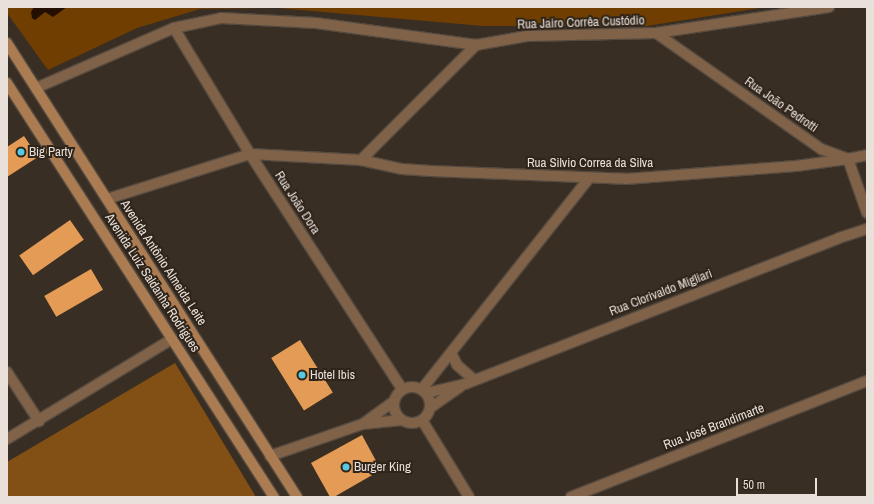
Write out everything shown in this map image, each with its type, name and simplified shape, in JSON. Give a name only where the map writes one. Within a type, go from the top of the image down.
[{"type":"main road","name":"Avenida Antônio Almeida Leite","points":[[7,43],[297,497]]},
{"type":"main road","name":"Avenida Luiz Saldanha Rodrigues","points":[[7,83],[274,497]]},
{"type":"street","name":"Rua Jairo Corrêa Custódio","points":[[36,88],[174,28],[221,18],[302,22],[476,45],[527,36],[656,33],[829,7]]},
{"type":"street","name":"Rua João Dora","points":[[174,28],[250,154],[402,389]]},
{"type":"street","name":"Rua João Pedrotti","points":[[656,33],[821,149],[848,160]]},
{"type":"street","points":[[361,160],[476,45]]},
{"type":"street","name":"Rua Silvio Correa da Silva","points":[[107,199],[250,154],[361,160],[402,169],[431,171],[626,179],[796,166],[848,160],[867,155]]},
{"type":"street","points":[[848,160],[867,213]]},
{"type":"street","points":[[424,391],[451,353],[589,178]]},
{"type":"street","name":"Rua Clorivaldo Migliari","points":[[424,391],[469,382],[832,241],[867,229]]},
{"type":"street","points":[[7,439],[172,339]]},
{"type":"street","points":[[451,353],[457,365],[469,382]]},
{"type":"street","points":[[7,372],[39,421]]},
{"type":"street","name":"Rua Clorivaldo Migliari","points":[[430,408],[469,382]]},
{"type":"street","name":"Rua José Brandimarte","points":[[571,497],[867,382]]},
{"type":"street","points":[[270,456],[363,424],[402,420],[412,423],[422,420],[429,413],[430,408],[430,402],[424,391],[412,386],[402,389],[395,396],[395,412],[402,420]]},
{"type":"street","points":[[363,424],[394,402]]},
{"type":"street","points":[[422,420],[469,497]]},
{"type":"shaded area","points":[[7,7],[765,7],[647,26],[483,26],[278,8],[200,9],[137,28],[48,70],[7,13]]},
{"type":"shaded area","points":[[34,7],[67,7],[53,17],[45,12],[35,20],[32,18],[31,12]]},
{"type":"shaded area","points":[[175,363],[256,497],[7,497],[7,462]]},
{"type":"building","name":"Big Party","points":[[24,136],[38,157],[7,177],[7,147]]},
{"type":"building","points":[[70,220],[84,240],[33,275],[19,256]]},
{"type":"building","points":[[91,269],[103,290],[56,317],[44,296]]},
{"type":"building","name":"Hotel Ibis","points":[[300,340],[333,393],[304,411],[271,358]]},
{"type":"building","name":"Burger King","points":[[362,435],[381,470],[334,497],[330,497],[311,463]]},
{"type":"place","name":"Big Party","points":[[21,152]]},
{"type":"place","name":"Hotel Ibis","points":[[302,375]]},
{"type":"place","name":"Burger King","points":[[346,467]]}]
